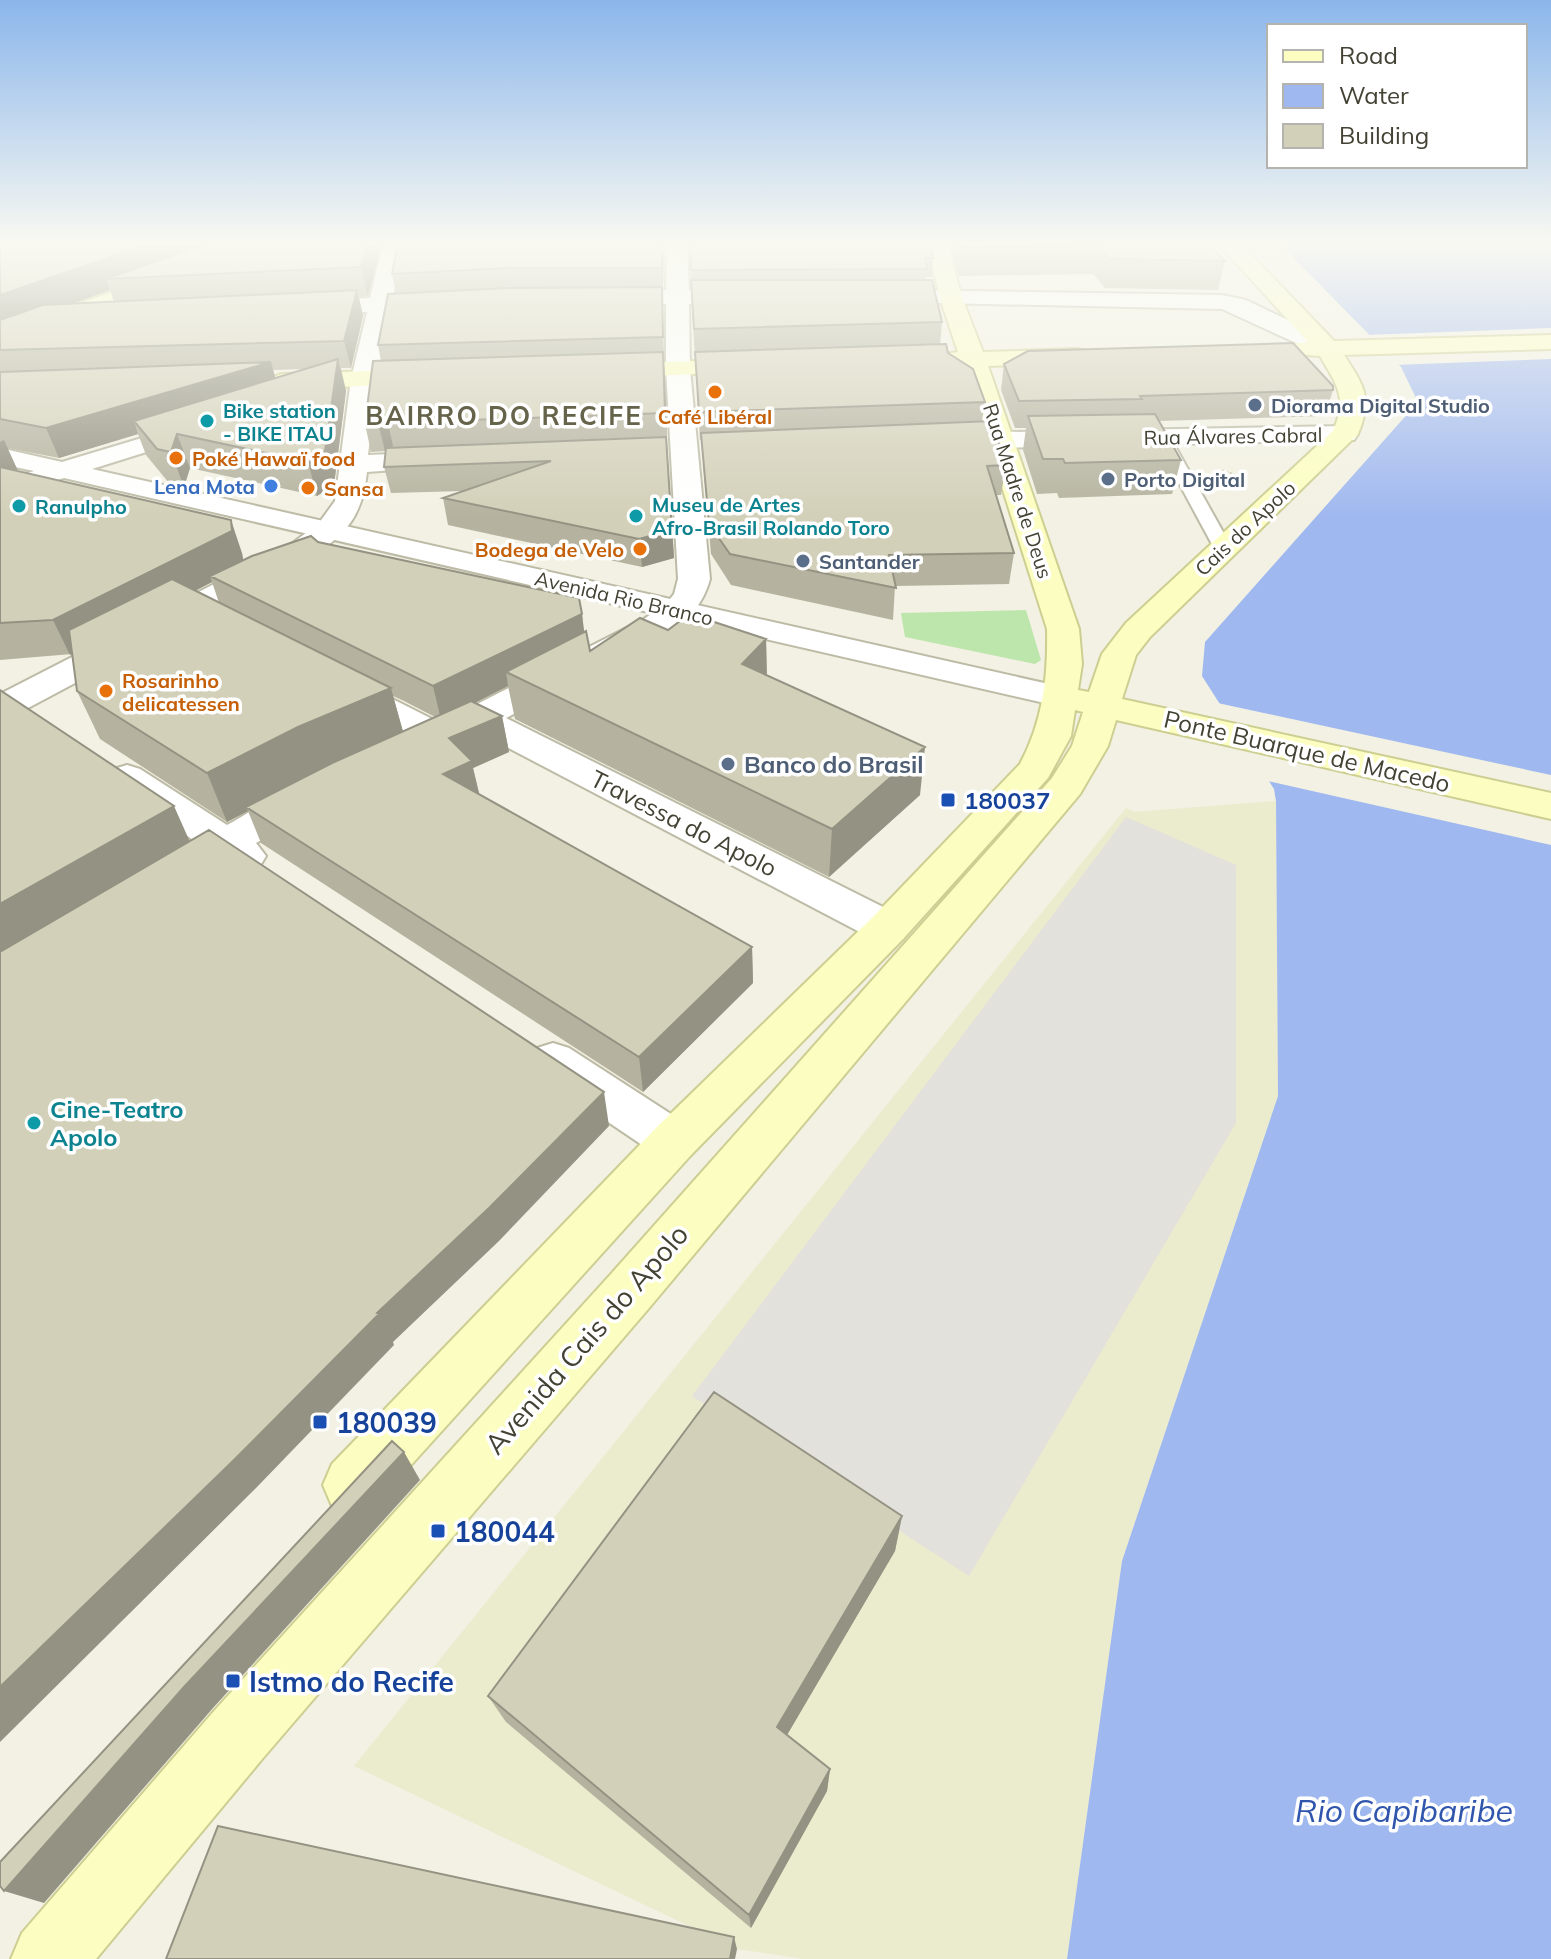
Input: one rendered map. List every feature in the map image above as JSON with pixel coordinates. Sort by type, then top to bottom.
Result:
[{"type":"main road","name":"Rua Madre de Deus","points":[[964,334],[1002,439],[1063,629],[1081,701]]},
{"type":"main road","points":[[1314,334],[1327,348],[1355,400],[1354,413],[1345,434]]},
{"type":"main road","points":[[1281,350],[1551,342]]},
{"type":"main road","points":[[926,361],[1096,356]]},
{"type":"main road","points":[[583,372],[786,365]]},
{"type":"main road","points":[[255,382],[458,376]]},
{"type":"main road","name":"Cais do Apolo","points":[[1081,701],[1138,630],[1345,434]]},
{"type":"main road","points":[[325,1515],[674,1141],[888,928],[1035,770],[1053,736],[1081,701]]},
{"type":"main road","name":"Ponte Buarque de Macedo","points":[[1081,701],[1551,806]]},
{"type":"main road","name":"Avenida Cais do Apolo","points":[[48,1959],[239,1734],[630,1291],[1067,785],[1090,746],[1081,701]]},
{"type":"street","points":[[4,701],[301,551],[331,531],[343,516],[349,501],[354,464],[356,380],[372,334]]},
{"type":"street","points":[[399,756],[480,719],[622,646],[678,610],[689,596],[694,579],[677,334]]},
{"type":"street","points":[[1299,334],[1327,348]]},
{"type":"street","points":[[270,404],[356,380]]},
{"type":"street","points":[[0,490],[212,423]]},
{"type":"street","name":"Rua Álvares Cabral","points":[[923,442],[1345,434]]},
{"type":"street","points":[[654,453],[717,450]]},
{"type":"street","name":"Avenida Rio Branco","points":[[0,456],[1081,701]]},
{"type":"street","points":[[354,464],[464,460]]},
{"type":"street","points":[[189,608],[231,630]]},
{"type":"street","points":[[315,673],[440,737]]},
{"type":"street","points":[[4,701],[52,728]]},
{"type":"street","name":"Travessa do Apolo","points":[[480,719],[888,928]]},
{"type":"street","points":[[92,754],[278,877]]},
{"type":"street","points":[[143,890],[225,841],[343,780]]},
{"type":"street","points":[[516,1035],[674,1141]]},
{"type":"lane","points":[[1162,437],[1223,548]]},
{"type":"shaded area","points":[[1276,801],[1278,1096],[1122,1561],[1067,1959],[804,1959],[737,1949],[354,1766],[1126,808],[1134,812]]},
{"type":"shaded area","points":[[1126,817],[1236,865],[1236,1123],[969,1576],[692,1396]]},
{"type":"green space","points":[[1026,610],[1041,660],[1035,664],[905,637],[901,613]]},
{"type":"water","name":"Rio Capibaribe","points":[[1369,334],[1551,334],[1551,1959],[1067,1959],[1122,1561],[1278,1096],[1276,801],[1274,789],[1202,676],[1205,642],[1418,402],[1401,367]]},
{"type":"pier","points":[[1551,334],[1551,359],[1394,365],[1365,335]]},
{"type":"pier","points":[[1213,702],[1551,775],[1551,845],[1263,780]]},
{"type":"building","points":[[0,334],[346,334],[344,341],[0,350]]},
{"type":"building","points":[[380,334],[663,334],[663,337],[378,345]]},
{"type":"building","points":[[1293,343],[1333,386],[1333,390],[1019,401],[1004,364],[1028,351]]},
{"type":"building","points":[[946,344],[948,353],[973,369],[985,402],[699,412],[695,352]]},
{"type":"building","points":[[663,352],[665,413],[388,423],[388,417],[378,423],[365,424],[373,361]]},
{"type":"building","points":[[338,359],[325,451],[308,462],[177,434],[171,452],[157,449],[134,421]]},
{"type":"building","points":[[271,362],[46,428],[0,419],[0,372]]},
{"type":"building","points":[[1155,414],[1181,460],[1065,463],[1063,459],[1043,459],[1028,416]]},
{"type":"building","points":[[992,421],[1006,465],[987,466],[1014,553],[889,555],[896,588],[730,554],[709,524],[701,433]]},
{"type":"building","points":[[666,437],[672,530],[639,539],[443,498],[551,461],[384,467],[386,448]]},
{"type":"building","points":[[0,467],[231,520],[232,531],[53,620],[0,623]]},
{"type":"building","points":[[311,536],[318,542],[579,598],[582,614],[433,686],[210,576],[252,556]]},
{"type":"building","points":[[172,579],[391,688],[298,727],[207,773],[77,691],[69,630]]},
{"type":"building","points":[[696,616],[766,639],[742,664],[925,747],[832,829],[506,672],[586,631],[590,651],[640,618],[668,630],[684,618]]},
{"type":"building","points":[[0,690],[174,806],[0,904]]},
{"type":"building","points":[[471,701],[502,716],[449,738],[472,761],[443,774],[752,947],[639,1057],[246,807],[332,763]]},
{"type":"building","points":[[209,830],[604,1092],[489,1208],[377,1313],[234,1460],[0,1687],[0,952]]},
{"type":"building","points":[[714,1392],[902,1516],[777,1727],[830,1769],[749,1915],[488,1696]]},
{"type":"building","points":[[392,1441],[404,1452],[184,1687],[4,1891],[0,1886],[0,1862]]},
{"type":"building","points":[[218,1826],[734,1937],[730,1959],[166,1959]]},
{"type":"place","name":"Café Libéral","points":[[715,392]]},
{"type":"place","name":"Diorama Digital Studio","points":[[1255,405]]},
{"type":"place","name":"Bike station - BIKE ITAU","points":[[207,421]]},
{"type":"place","name":"Poké Hawaï food","points":[[176,458]]},
{"type":"place","name":"Porto Digital","points":[[1108,479]]},
{"type":"place","name":"Lena Mota","points":[[271,486]]},
{"type":"place","name":"Sansa","points":[[308,488]]},
{"type":"place","name":"Ranulpho","points":[[19,506]]},
{"type":"place","name":"Museu de Artes Afro-Brasil Rolando Toro","points":[[636,516]]},
{"type":"place","name":"Bodega de Velo","points":[[640,549]]},
{"type":"place","name":"Santander","points":[[803,561]]},
{"type":"place","name":"Rosarinho delicatessen","points":[[106,691]]},
{"type":"place","name":"Banco do Brasil","points":[[728,764]]},
{"type":"place","name":"180037","points":[[948,800]]},
{"type":"place","name":"Cine-Teatro Apolo","points":[[34,1123]]},
{"type":"place","name":"180039","points":[[320,1422]]},
{"type":"place","name":"180044","points":[[438,1531]]},
{"type":"place","name":"Istmo do Recife","points":[[233,1681]]},
{"type":"district","name":"BAIRRO DO RECIFE","points":[[504,415]]}]
